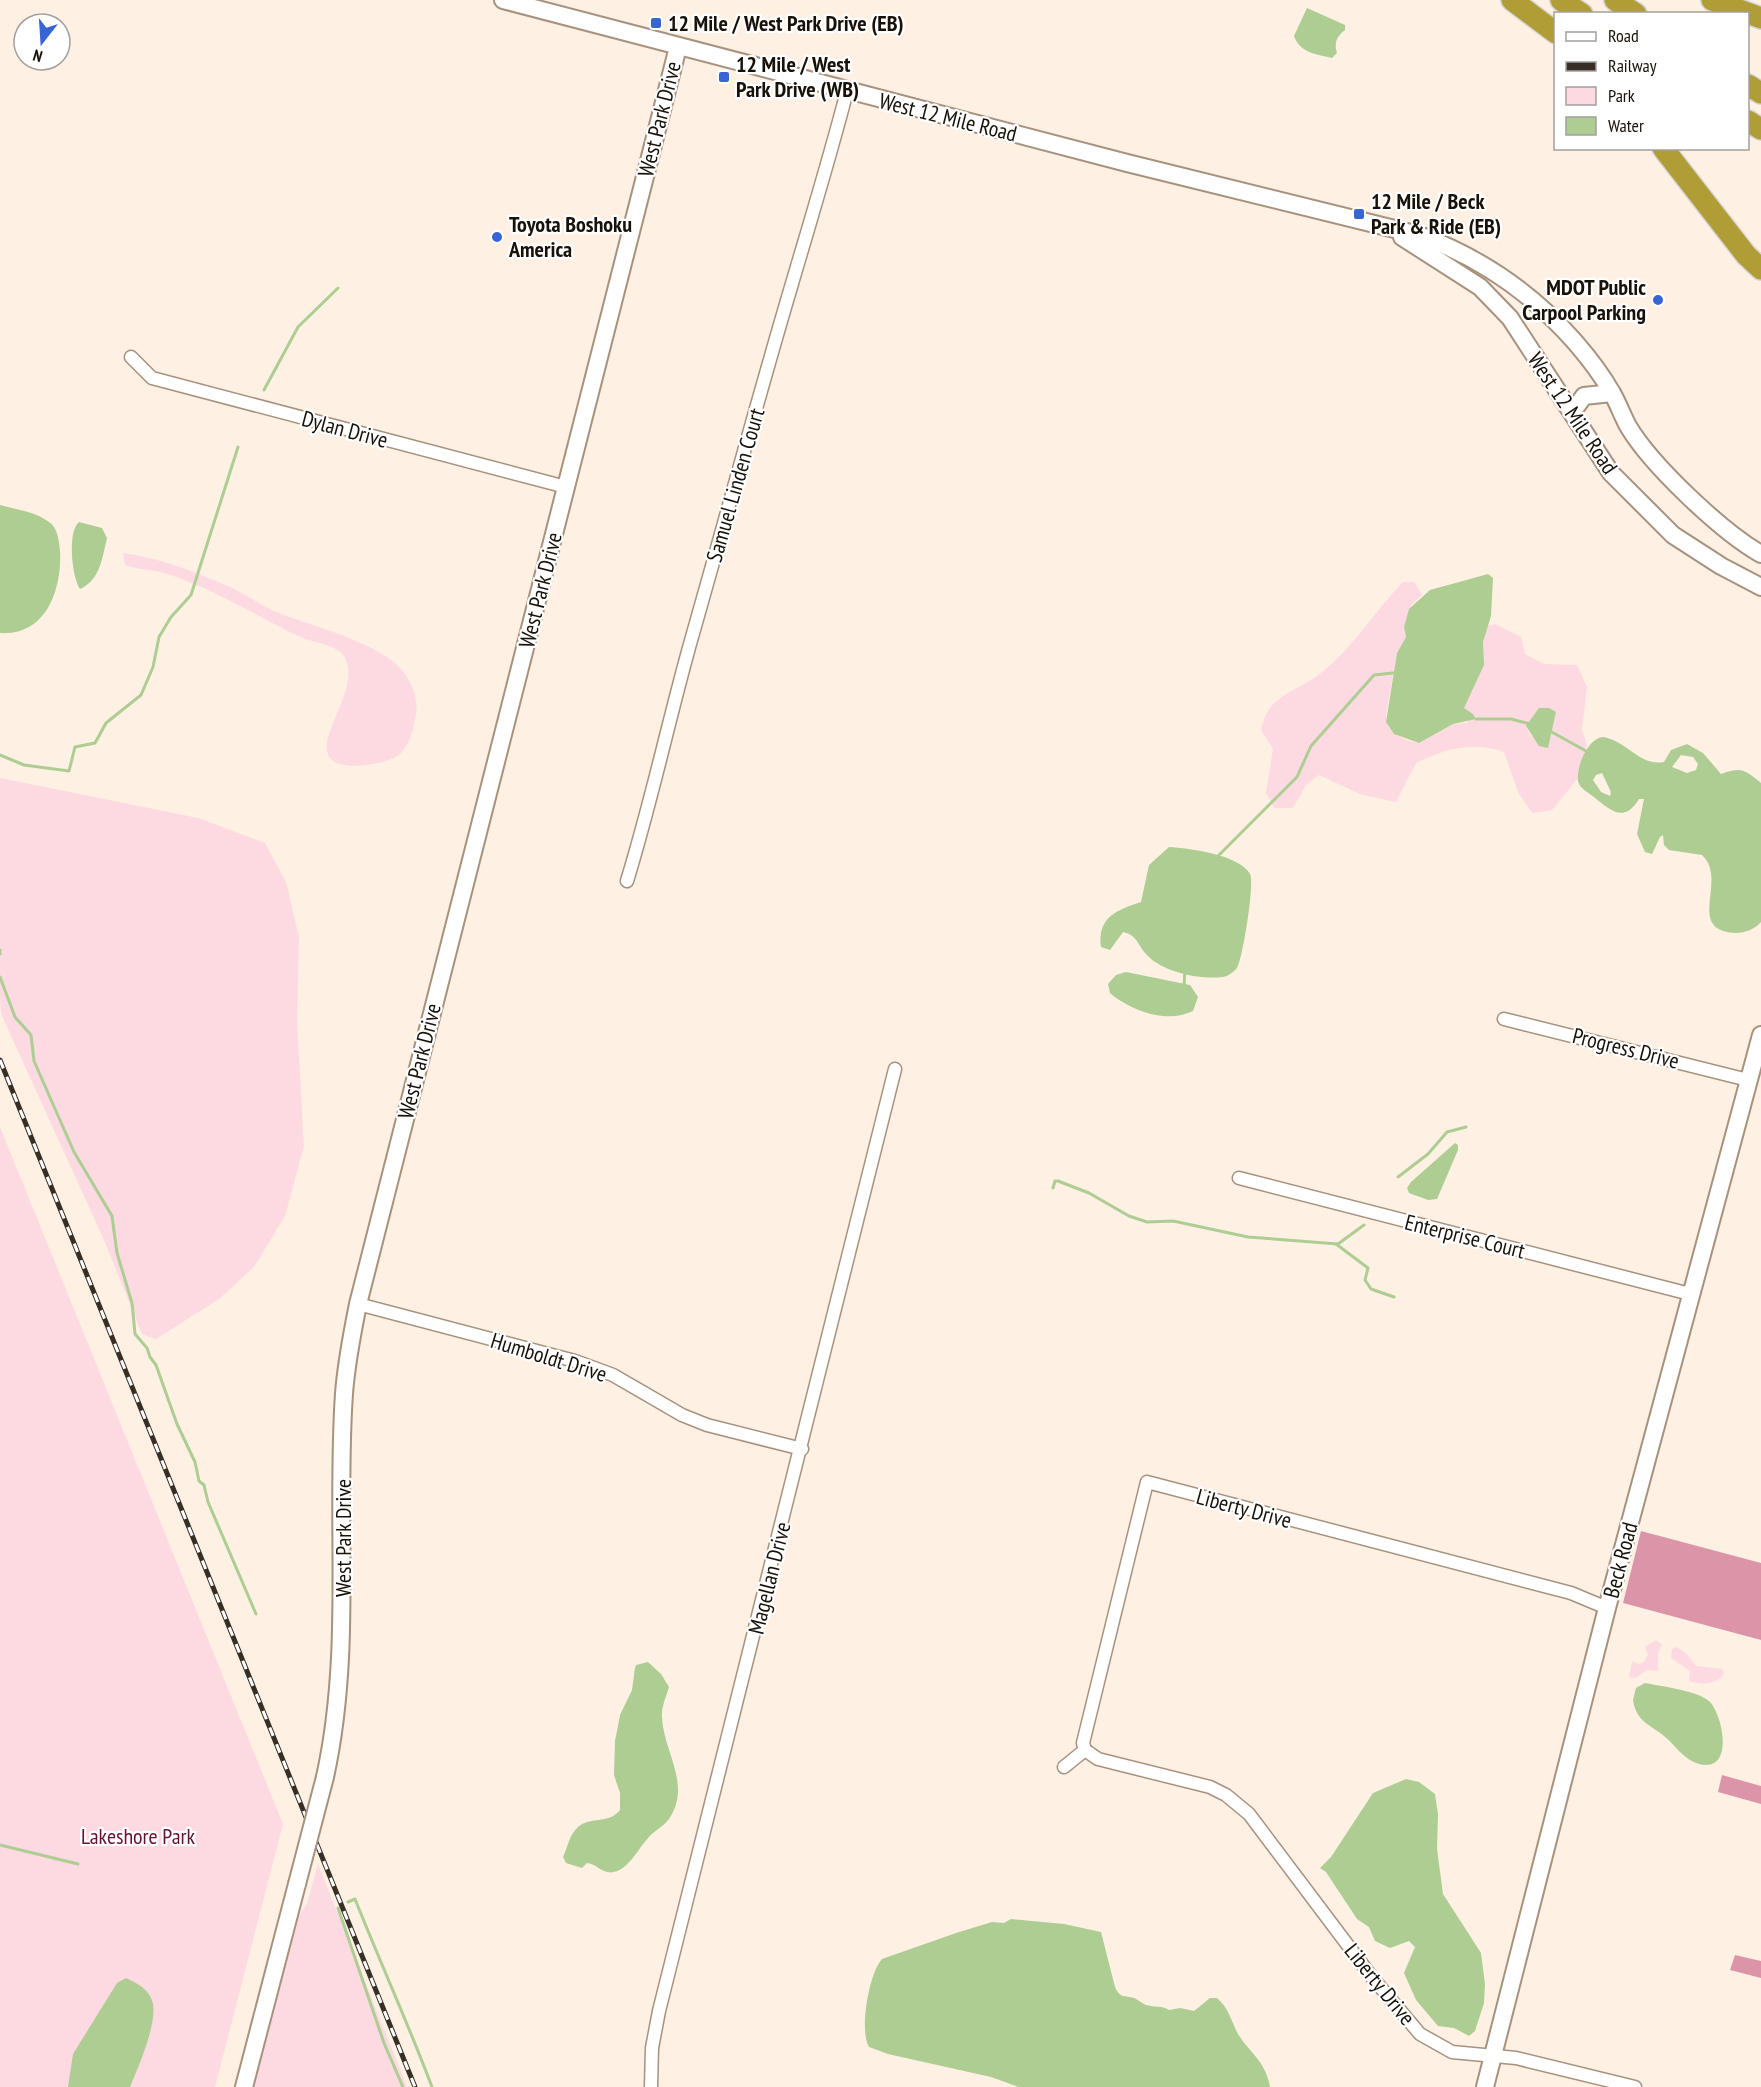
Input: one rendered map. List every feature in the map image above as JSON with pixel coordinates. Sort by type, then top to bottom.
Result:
[{"type":"highway","points":[[1512,0],[1554,32]]},
{"type":"highway","points":[[1561,0],[1579,12]]},
{"type":"highway","points":[[1615,0],[1633,12]]},
{"type":"highway","points":[[1712,0],[1745,12]]},
{"type":"highway","points":[[1665,150],[1746,255],[1761,269]]},
{"type":"street","name":"West 12 Mile Road","points":[[503,0],[847,91],[1394,231],[1419,235],[1443,244],[1490,269],[1534,300],[1575,342],[1612,393],[1628,427],[1649,453],[1698,505],[1746,546],[1761,554]]},
{"type":"street","name":"West Park Drive","points":[[244,2087],[333,1739],[340,1676],[344,1393],[358,1304],[678,47]]},
{"type":"street","name":"Samuel Linden Court","points":[[627,881],[646,820],[689,647],[847,91]]},
{"type":"street","name":"West 12 Mile Road","points":[[1394,231],[1480,287],[1510,318],[1573,411],[1611,473],[1673,535],[1721,566],[1761,587]]},
{"type":"street","points":[[1510,318],[1521,317],[1528,312],[1534,300]]},
{"type":"street","name":"Dylan Drive","points":[[131,357],[152,378],[566,487]]},
{"type":"street","points":[[1573,411],[1584,396],[1612,393]]},
{"type":"street","name":"Progress Drive","points":[[1504,1019],[1748,1080]]},
{"type":"street","name":"Beck Road","points":[[1485,2087],[1607,1608],[1761,1035]]},
{"type":"street","name":"Magellan Drive","points":[[651,2087],[652,2048],[659,2011],[802,1449],[895,1069]]},
{"type":"street","name":"Enterprise Court","points":[[1239,1178],[1690,1294]]},
{"type":"street","name":"Humboldt Drive","points":[[358,1304],[575,1361],[613,1376],[682,1415],[707,1425],[802,1449]]},
{"type":"street","name":"Liberty Drive","points":[[1607,1608],[1571,1593],[1147,1482],[1083,1736],[1085,1750],[1098,1759],[1196,1783],[1226,1795],[1249,1814],[1371,1976],[1420,2034],[1452,2052],[1515,2058],[1635,2087]]},
{"type":"street","points":[[1064,1767],[1085,1750]]},
{"type":"green space","points":[[123,553],[164,562],[204,576],[274,611],[350,638],[391,660],[407,677],[416,699],[416,715],[405,748],[389,760],[369,765],[348,766],[333,761],[327,752],[327,741],[347,684],[348,669],[341,652],[303,638],[182,579],[125,565]]},
{"type":"green space","points":[[1403,582],[1414,582],[1422,595],[1412,604],[1404,627],[1406,637],[1397,653],[1386,715],[1392,731],[1407,740],[1419,743],[1453,724],[1467,723],[1473,714],[1464,708],[1464,703],[1482,669],[1483,642],[1487,626],[1495,624],[1521,637],[1525,654],[1544,664],[1577,665],[1587,687],[1582,729],[1587,745],[1578,778],[1552,810],[1532,813],[1519,794],[1504,752],[1481,747],[1448,750],[1416,763],[1396,802],[1360,794],[1319,775],[1306,785],[1293,808],[1274,808],[1266,793],[1273,749],[1261,730],[1268,711],[1279,699],[1311,680],[1337,659]],"holes":[[[1540,708],[1556,712],[1548,747],[1530,735],[1526,727]]]},
{"type":"green space","points":[[0,778],[198,818],[265,843],[286,882],[299,937],[297,1022],[304,1146],[285,1216],[254,1267],[219,1299],[156,1339],[142,1334],[104,1240],[2,1016],[0,1002]]},
{"type":"green space","name":"Lakeshore Park","points":[[0,1127],[283,1824],[215,2087],[0,2087]]},
{"type":"green space","points":[[1656,1640],[1662,1645],[1658,1654],[1658,1671],[1647,1670],[1636,1678],[1629,1677],[1632,1661],[1639,1664],[1644,1662],[1648,1655],[1645,1647]]},
{"type":"green space","points":[[1677,1647],[1686,1653],[1696,1666],[1722,1669],[1724,1674],[1708,1683],[1689,1681],[1690,1671],[1671,1658],[1672,1649]]},
{"type":"green space","points":[[318,1864],[407,2087],[251,2087],[297,1918],[307,1904]]},
{"type":"shaded area","points":[[1641,1531],[1761,1563],[1761,1640],[1623,1603]]},
{"type":"shaded area","points":[[1722,1775],[1761,1786],[1761,1804],[1718,1792]]},
{"type":"shaded area","points":[[1735,1955],[1761,1961],[1761,1978],[1730,1970]]},
{"type":"water","points":[[1307,8],[1345,25],[1345,30],[1336,40],[1337,53],[1332,58],[1309,52],[1300,46],[1294,36]]},
{"type":"water","points":[[0,505],[32,513],[49,522],[56,531],[60,551],[58,581],[48,608],[40,619],[16,632],[0,633]]},
{"type":"water","points":[[79,522],[102,528],[107,538],[102,561],[96,574],[87,585],[80,589],[72,555],[73,535]]},
{"type":"water","points":[[1488,574],[1493,578],[1491,616],[1483,642],[1484,665],[1464,708],[1476,719],[1453,724],[1419,743],[1394,734],[1386,722],[1397,653],[1406,637],[1404,627],[1409,609],[1430,590]]},
{"type":"water","points":[[1539,708],[1549,708],[1556,712],[1548,748],[1539,746],[1526,726]]},
{"type":"water","points":[[1603,737],[1611,739],[1640,757],[1655,762],[1664,762],[1671,750],[1687,744],[1703,753],[1721,774],[1738,770],[1761,783],[1761,922],[1759,924],[1750,930],[1736,933],[1721,930],[1713,923],[1710,914],[1711,877],[1709,865],[1702,855],[1669,850],[1664,845],[1663,835],[1652,854],[1645,852],[1637,834],[1644,799],[1639,799],[1628,811],[1617,812],[1611,810],[1580,786],[1578,775],[1581,761],[1592,742]],"holes":[[[1681,755],[1693,757],[1698,764],[1696,770],[1687,773],[1672,767]],[[1602,773],[1611,792],[1610,796],[1601,792],[1593,780],[1596,775]]]},
{"type":"water","points":[[1169,847],[1225,857],[1244,867],[1250,874],[1250,904],[1242,951],[1237,968],[1228,975],[1213,978],[1183,974],[1172,970],[1155,962],[1132,936],[1123,932],[1110,950],[1101,947],[1102,928],[1110,916],[1141,902],[1149,865]]},
{"type":"water","points":[[1126,972],[1190,985],[1198,997],[1193,1011],[1183,1015],[1161,1016],[1128,1005],[1110,993],[1108,984],[1116,975]]},
{"type":"water","points":[[1455,1143],[1458,1145],[1458,1150],[1437,1199],[1428,1200],[1409,1193],[1407,1188],[1411,1182]]},
{"type":"water","points":[[648,1662],[661,1674],[669,1687],[662,1718],[677,1781],[678,1794],[675,1806],[667,1822],[648,1838],[629,1862],[618,1871],[604,1871],[587,1863],[582,1868],[566,1863],[563,1857],[578,1827],[615,1815],[620,1810],[620,1793],[614,1775],[615,1741],[620,1715],[632,1690],[636,1665]]},
{"type":"water","points":[[1645,1683],[1689,1692],[1710,1702],[1715,1709],[1722,1730],[1722,1752],[1718,1760],[1710,1764],[1694,1762],[1640,1717],[1633,1700],[1636,1688]]},
{"type":"water","points":[[1406,1779],[1419,1782],[1435,1794],[1438,1814],[1437,1849],[1443,1894],[1481,1953],[1485,1984],[1484,2003],[1475,2031],[1469,2036],[1454,2028],[1438,2026],[1416,2000],[1404,1973],[1415,1947],[1409,1941],[1390,1948],[1375,1941],[1369,1927],[1357,1919],[1326,1872],[1320,1868],[1331,1857],[1373,1793]]},
{"type":"water","points":[[1011,1919],[1064,1924],[1101,1932],[1117,1991],[1121,1995],[1134,1998],[1146,2005],[1169,2010],[1180,2008],[1194,2011],[1210,1998],[1217,1998],[1227,2010],[1242,2040],[1261,2063],[1270,2087],[1019,2087],[991,2077],[888,2054],[869,2047],[865,2028],[867,2002],[873,1976],[882,1959],[956,1933],[992,1922],[1004,1923]]},
{"type":"water","points":[[126,1978],[146,1991],[153,2006],[151,2029],[130,2087],[68,2087],[73,2054],[117,1983]]},
{"type":"waterway","points":[[264,390],[298,327],[338,288]]},
{"type":"waterway","points":[[0,755],[24,765],[69,771],[75,747],[95,743],[106,723],[141,695],[153,667],[159,637],[171,617],[191,595],[238,447]]},
{"type":"waterway","points":[[1216,858],[1297,777],[1311,746],[1374,675],[1393,673]]},
{"type":"waterway","points":[[1476,719],[1511,719],[1530,724]]},
{"type":"waterway","points":[[1550,731],[1586,751]]},
{"type":"waterway","points":[[1184,987],[1185,968]]},
{"type":"waterway","points":[[0,977],[15,1017],[31,1035],[34,1061],[74,1152],[112,1216],[117,1253],[132,1303],[135,1334],[147,1348],[156,1365],[177,1424],[195,1462],[199,1481],[204,1485],[208,1502],[256,1614]]},
{"type":"waterway","points":[[1398,1177],[1428,1154],[1447,1132],[1466,1127]]},
{"type":"waterway","points":[[1053,1188],[1055,1181],[1058,1181],[1089,1193],[1129,1216],[1147,1222],[1173,1221],[1248,1237],[1338,1244],[1364,1225]]},
{"type":"waterway","points":[[1336,1244],[1368,1268],[1365,1280],[1371,1289],[1394,1297]]},
{"type":"waterway","points":[[0,1845],[78,1864]]},
{"type":"waterway","points":[[348,1902],[355,1899],[432,2087]]},
{"type":"waterway","points":[[338,1908],[384,2043],[403,2087]]},
{"type":"railway","points":[[0,1060],[415,2087]]},
{"type":"place","name":"12 Mile / West Park Drive (EB)","points":[[656,23]]},
{"type":"place","name":"12 Mile / West Park Drive (WB)","points":[[724,77]]},
{"type":"place","name":"12 Mile / Beck Park & Ride (EB)","points":[[1359,214]]},
{"type":"place","name":"Toyota Boshoku America","points":[[497,237]]},
{"type":"place","name":"MDOT Public Carpool Parking","points":[[1658,300]]}]
